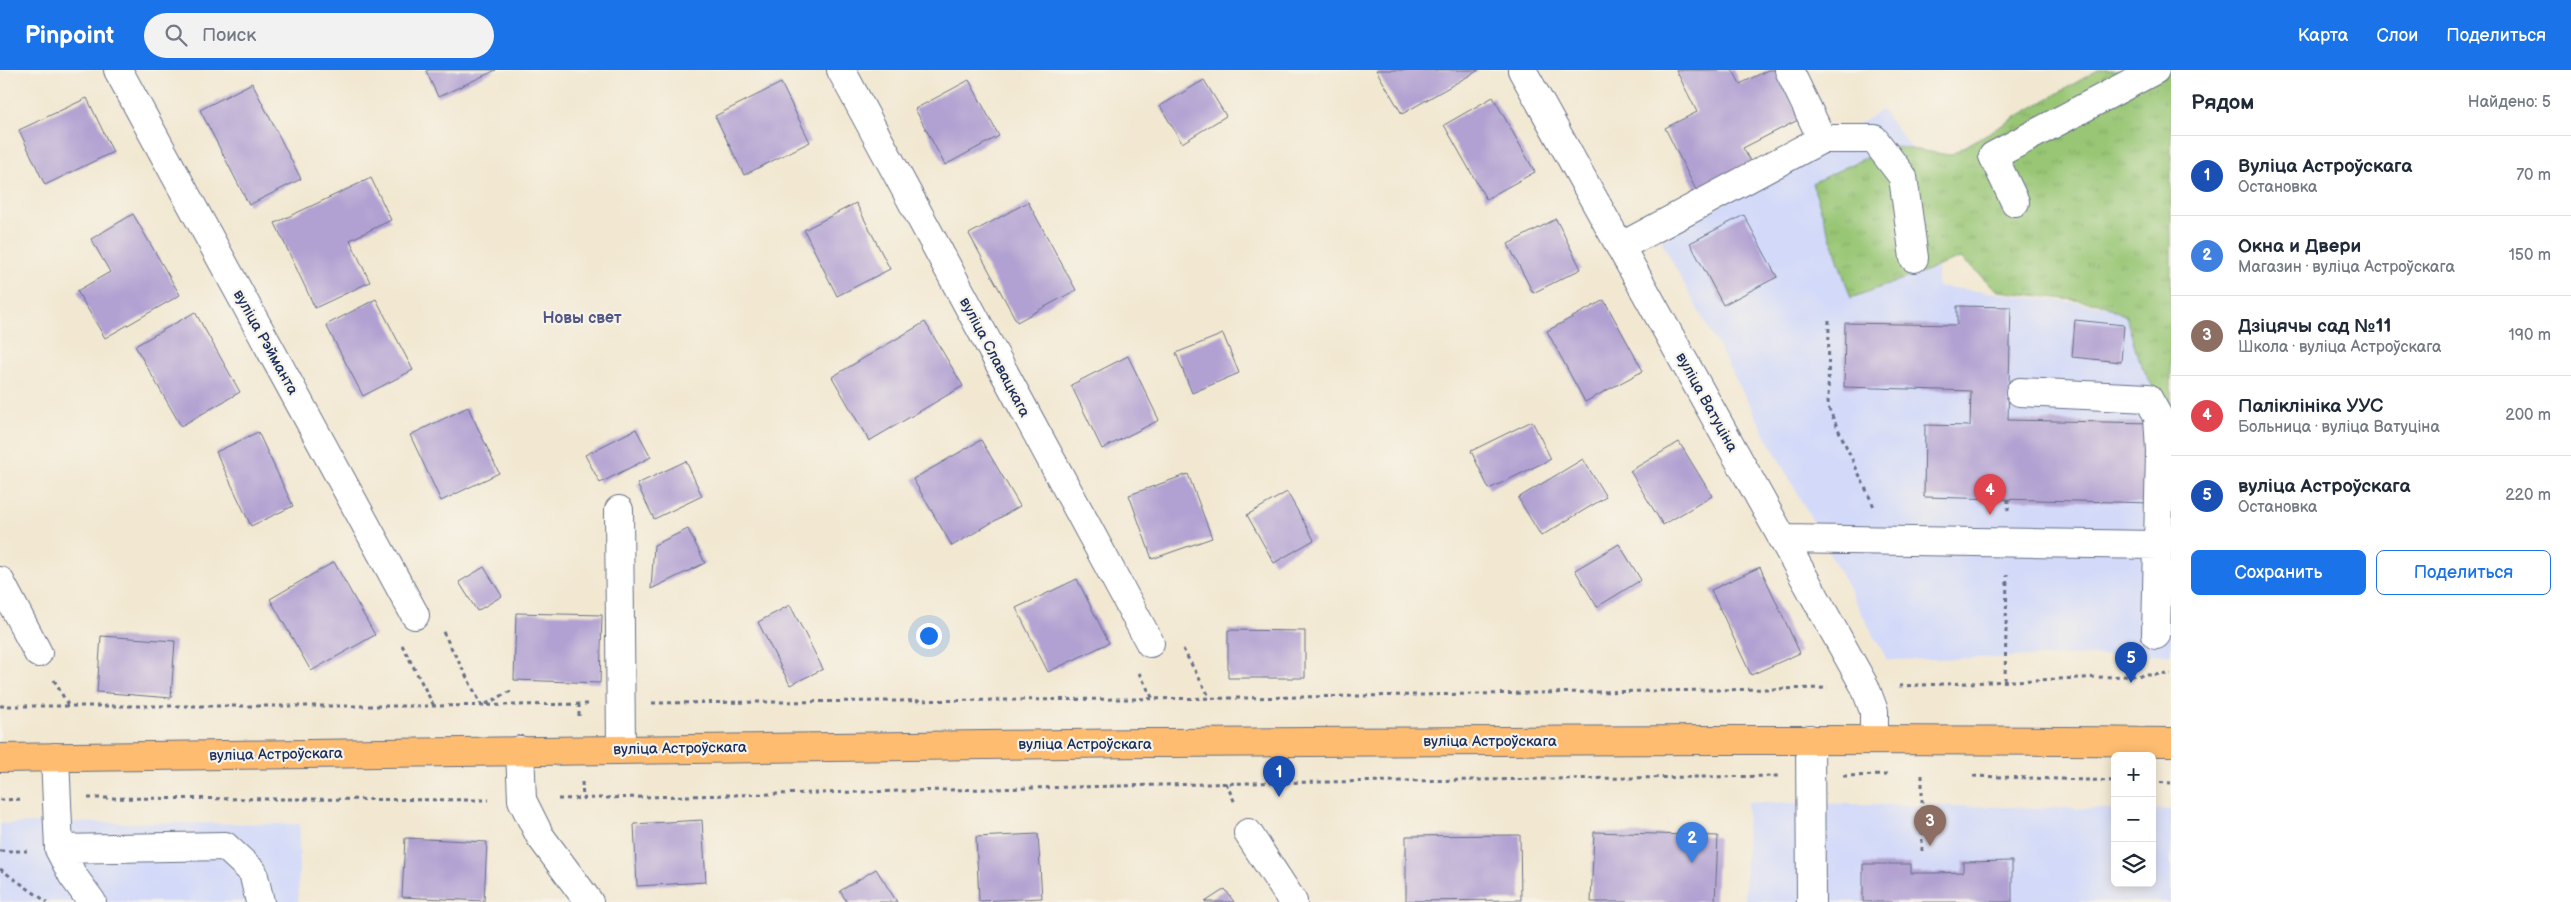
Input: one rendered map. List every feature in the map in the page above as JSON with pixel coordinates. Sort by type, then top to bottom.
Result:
[{"type":"main road","name":"вуліца Астроўскага","points":[[0,758],[621,748],[1810,739],[2171,742]]},
{"type":"street","name":"вуліца Рэйманта","points":[[118,70],[415,615]]},
{"type":"street","name":"вуліца Славацкага","points":[[841,70],[1150,643]]},
{"type":"street","name":"вуліца Ватуціна","points":[[1522,70],[1865,687],[1874,711],[1874,739]]},
{"type":"street","points":[[1789,70],[1822,139]]},
{"type":"street","points":[[2015,202],[1993,156],[2154,70]]},
{"type":"street","points":[[1620,247],[1822,139],[1874,139],[1903,177],[1914,258]]},
{"type":"street","points":[[2020,392],[2148,398],[2158,416],[2160,451],[2156,635]]},
{"type":"street","points":[[619,510],[621,748]]},
{"type":"street","points":[[1782,539],[2158,544]]},
{"type":"street","points":[[0,581],[38,653]]},
{"type":"street","points":[[1810,739],[1811,902]]},
{"type":"street","points":[[520,750],[522,800],[540,836],[588,902]]},
{"type":"street","points":[[55,757],[59,849],[73,876],[92,902]]},
{"type":"street","points":[[1248,833],[1293,902]]},
{"type":"street","points":[[59,849],[225,846],[253,872],[260,902]]},
{"type":"path","points":[[1829,320],[1828,407],[1877,512]]},
{"type":"path","points":[[2005,681],[2008,499]]},
{"type":"path","points":[[0,706],[482,706],[621,703],[1233,698],[1865,687],[2171,674]]},
{"type":"path","points":[[482,706],[513,690]]},
{"type":"path","points":[[0,800],[57,798],[522,800],[1248,783],[1894,775]]},
{"type":"path","points":[[1913,775],[1931,775]]},
{"type":"path","points":[[1922,775],[1922,852]]},
{"type":"path","points":[[1966,775],[2111,781]]},
{"type":"path","points":[[2156,782],[2171,783]]},
{"type":"path","points":[[0,870],[47,902]]},
{"type":"shaded area","points":[[1882,110],[1938,181],[1937,286],[2136,310],[2171,375],[2171,654],[1887,660],[1661,241]]},
{"type":"shaded area","points":[[1747,802],[2111,809],[2111,887],[2156,887],[2156,809],[2171,810],[2171,902],[1745,902]]},
{"type":"shaded area","points":[[59,822],[300,824],[298,902],[0,902],[0,824]]},
{"type":"green space","points":[[2098,70],[2171,70],[2171,526],[2168,417],[2138,358],[2126,316],[2099,303],[1998,291],[1961,258],[1851,298],[1812,183],[1891,146],[1950,155]]},
{"type":"building","points":[[496,70],[438,97],[426,71]]},
{"type":"building","points":[[1376,70],[1479,70],[1402,114]]},
{"type":"building","points":[[1676,70],[1733,70],[1740,84],[1768,70],[1775,70],[1800,119],[1743,148],[1754,168],[1699,196],[1665,128],[1697,112]]},
{"type":"building","points":[[969,80],[999,136],[945,165],[915,109]]},
{"type":"building","points":[[1204,80],[1226,116],[1182,143],[1160,106]]},
{"type":"building","points":[[252,83],[301,179],[249,205],[200,110]]},
{"type":"building","points":[[781,83],[810,142],[744,175],[715,116]]},
{"type":"building","points":[[1493,97],[1535,172],[1486,199],[1444,125]]},
{"type":"building","points":[[87,98],[113,152],[45,185],[19,130]]},
{"type":"building","points":[[371,178],[391,220],[350,240],[370,282],[315,308],[275,223]]},
{"type":"building","points":[[1028,202],[1076,290],[1017,322],[969,234]]},
{"type":"building","points":[[856,203],[890,269],[837,296],[804,230]]},
{"type":"building","points":[[133,214],[180,295],[105,338],[77,291],[110,272],[91,239]]},
{"type":"building","points":[[1744,215],[1777,277],[1723,305],[1690,243]]},
{"type":"building","points":[[1556,219],[1581,269],[1533,293],[1508,244]]},
{"type":"building","points":[[376,299],[413,370],[363,396],[326,325]]},
{"type":"building","points":[[1604,300],[1643,371],[1585,402],[1547,331]]},
{"type":"building","points":[[1957,306],[2011,307],[2008,420],[2153,423],[2152,503],[1924,497],[1925,425],[1970,426],[1971,391],[1844,387],[1845,323],[1957,325]]},
{"type":"building","points":[[195,312],[240,392],[181,426],[135,346]]},
{"type":"building","points":[[2075,320],[2124,325],[2121,362],[2072,357]]},
{"type":"building","points":[[925,322],[963,386],[869,441],[832,377]]},
{"type":"building","points":[[1223,334],[1239,373],[1192,393],[1176,353]]},
{"type":"building","points":[[1128,356],[1159,420],[1102,449],[1071,385]]},
{"type":"building","points":[[468,407],[499,473],[441,501],[410,435]]},
{"type":"building","points":[[1532,421],[1551,459],[1489,489],[1471,451]]},
{"type":"building","points":[[636,429],[651,457],[600,483],[585,455]]},
{"type":"building","points":[[258,432],[293,506],[251,526],[216,452]]},
{"type":"building","points":[[981,440],[1020,506],[952,546],[913,479]]},
{"type":"building","points":[[1679,442],[1712,496],[1663,525],[1630,471]]},
{"type":"building","points":[[1583,459],[1606,497],[1541,536],[1518,498]]},
{"type":"building","points":[[686,461],[702,496],[654,519],[637,484]]},
{"type":"building","points":[[1188,474],[1212,538],[1152,559],[1129,495]]},
{"type":"building","points":[[1287,492],[1314,540],[1274,563],[1247,515]]},
{"type":"building","points":[[688,529],[705,563],[651,589],[654,545]]},
{"type":"building","points":[[1619,544],[1641,580],[1597,607],[1575,570]]},
{"type":"building","points":[[334,562],[375,635],[311,671],[270,599]]},
{"type":"building","points":[[484,567],[502,596],[477,611],[459,582]]},
{"type":"building","points":[[1760,567],[1800,653],[1751,675],[1711,590]]},
{"type":"building","points":[[1077,579],[1109,643],[1048,672],[1016,608]]},
{"type":"building","points":[[790,605],[823,669],[790,685],[758,622]]},
{"type":"building","points":[[516,613],[602,615],[600,683],[514,680]]},
{"type":"building","points":[[1228,630],[1305,631],[1305,678],[1228,678]]},
{"type":"building","points":[[101,636],[175,641],[171,698],[97,692]]},
{"type":"building","points":[[702,820],[706,882],[637,886],[634,824]]},
{"type":"building","points":[[1594,832],[1718,836],[1715,902],[1591,902]]},
{"type":"building","points":[[1038,834],[1042,898],[979,901],[976,837]]},
{"type":"building","points":[[1520,835],[1521,900],[1406,901],[1406,836]]},
{"type":"building","points":[[405,838],[487,842],[484,901],[402,897]]},
{"type":"building","points":[[2012,861],[2012,902],[1863,902],[1863,864],[1911,864],[1911,873],[1937,873],[1963,872],[1963,862]]},
{"type":"building","points":[[876,869],[897,902],[847,902],[840,891]]},
{"type":"building","points":[[1225,889],[1234,902],[1205,902]]},
{"type":"place","name":"Паліклініка УУС","points":[[1990,515]]},
{"type":"place","name":"вуліца Астроўскага","points":[[2131,683]]},
{"type":"place","name":"Вуліца Астроўскага","points":[[1279,797]]},
{"type":"place","name":"Дзіцячы сад №11","points":[[1930,846]]},
{"type":"place","name":"Окна и Двери","points":[[1692,863]]},
{"type":"district","name":"Новы свет","points":[[582,317]]}]
